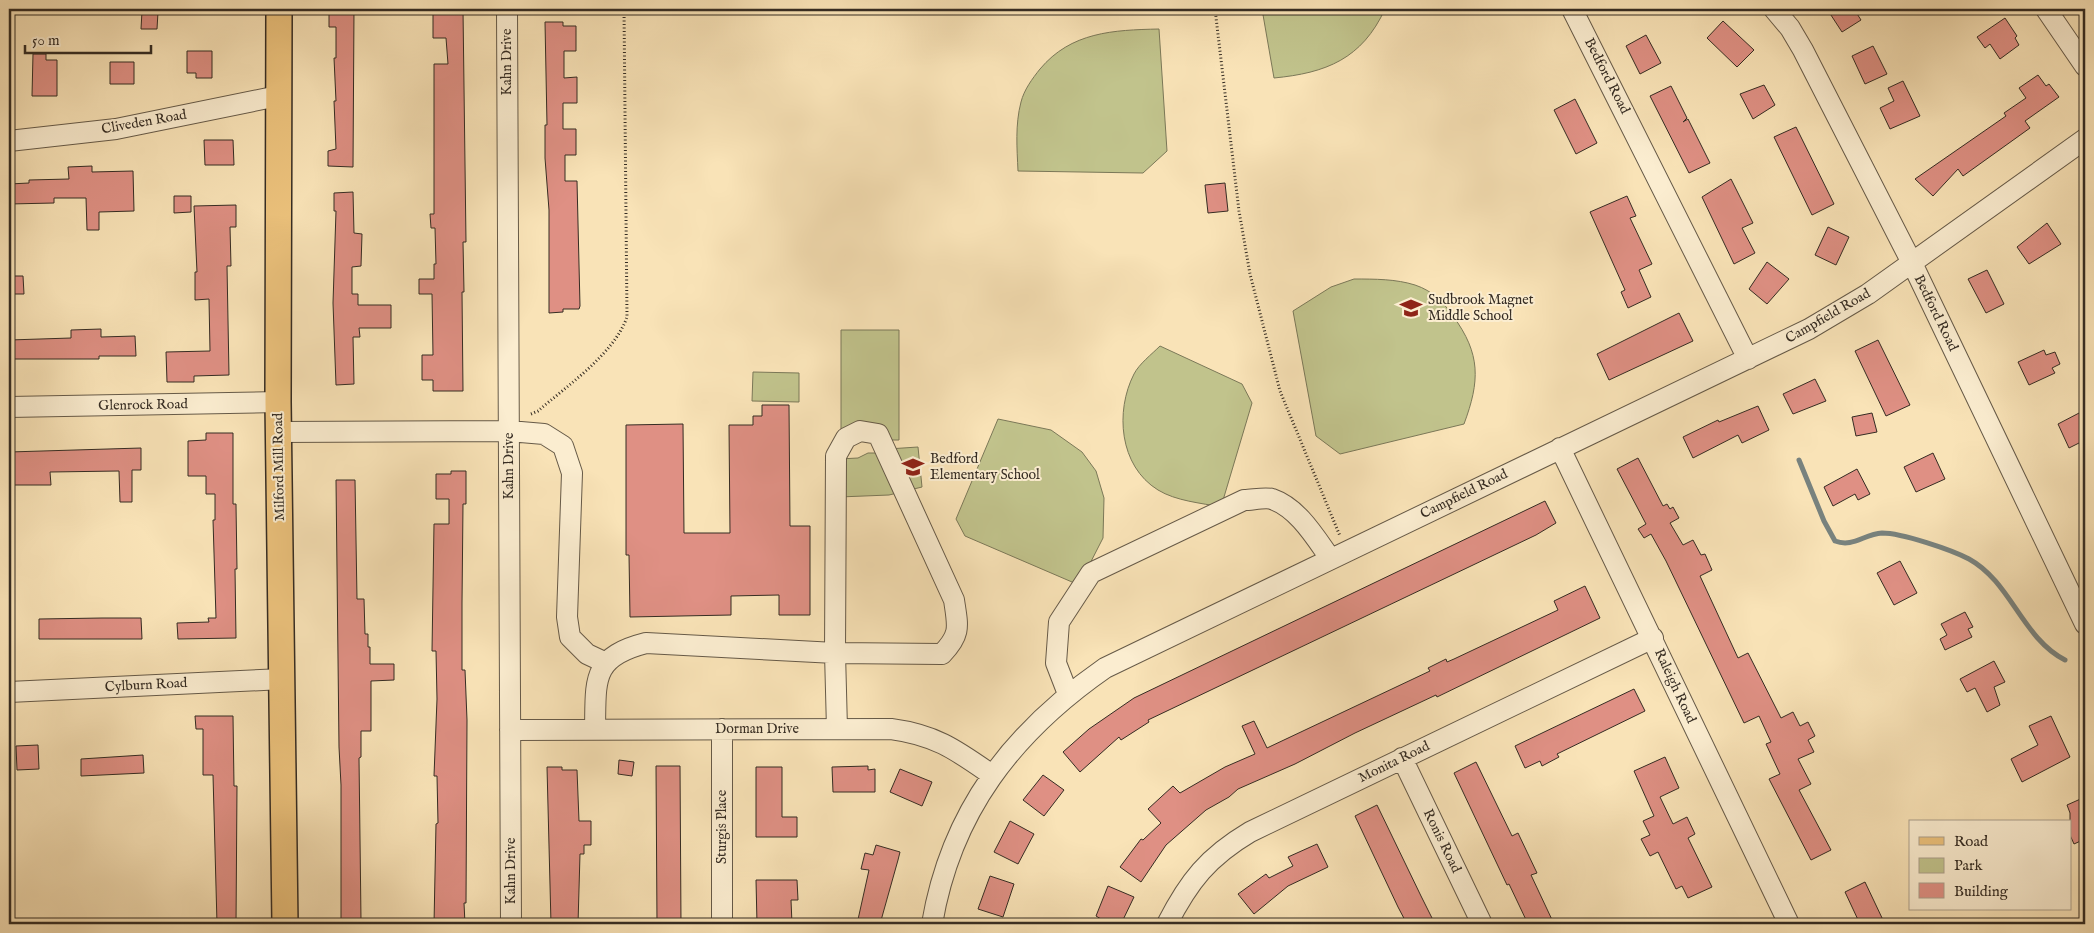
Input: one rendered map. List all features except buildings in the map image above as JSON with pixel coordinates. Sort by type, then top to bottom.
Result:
[{"type":"main road","name":"Milford Mill Road","points":[[278,9],[278,432],[285,924]]},
{"type":"street","name":"Kahn Drive","points":[[507,9],[511,924]]},
{"type":"street","name":"Bedford Road","points":[[1572,9],[1748,359]]},
{"type":"street","name":"Bedford Road","points":[[1774,9],[1790,28],[1804,50],[1912,263],[2085,624]]},
{"type":"street","points":[[2046,9],[2085,66]]},
{"type":"street","name":"Cliveden Road","points":[[9,142],[116,129],[278,96]]},
{"type":"street","name":"Campfield Road","points":[[932,924],[935,903],[949,859],[968,816],[992,775],[1029,730],[1068,694],[1105,668],[1338,554],[1748,359],[1841,311],[1912,263],[2085,139]]},
{"type":"street","name":"Glenrock Road","points":[[9,407],[278,402]]},
{"type":"street","points":[[278,432],[509,431],[544,434],[563,446],[572,473],[567,617],[570,637],[588,654],[604,662]]},
{"type":"street","points":[[595,729],[596,686],[604,662],[618,651],[646,642],[836,653],[942,654],[955,640],[957,622],[954,600],[878,434],[860,431],[846,438],[836,456],[836,653],[838,729]]},
{"type":"street","name":"Raleigh Road","points":[[1560,448],[1789,924]]},
{"type":"street","points":[[1068,694],[1056,663],[1059,622],[1091,573],[1244,500],[1271,499],[1290,510],[1338,554]]},
{"type":"street","name":"Monita Road","points":[[1167,924],[1206,863],[1225,847],[1250,832],[1653,638]]},
{"type":"street","name":"Cylburn Road","points":[[9,692],[283,679]]},
{"type":"street","name":"Sturgis Place","points":[[722,729],[722,924]]},
{"type":"street","name":"Dorman Drive","points":[[510,730],[892,729],[929,736],[947,744],[992,775]]},
{"type":"street","name":"Ronis Road","points":[[1402,758],[1482,924]]},
{"type":"path","points":[[530,414],[538,411],[613,344],[622,330],[627,316],[624,9]]},
{"type":"path","points":[[1215,9],[1239,211],[1250,274],[1280,391],[1338,554]]},
{"type":"green space","points":[[1262,9],[1385,9],[1376,26],[1365,40],[1340,60],[1310,72],[1274,78]]},
{"type":"green space","points":[[1159,29],[1167,151],[1143,173],[1018,171],[1017,128],[1019,111],[1024,93],[1040,69],[1065,47],[1079,40],[1109,32]]},
{"type":"green space","points":[[1354,279],[1393,280],[1421,287],[1432,294],[1449,311],[1469,343],[1475,368],[1473,394],[1464,424],[1340,454],[1316,436],[1293,311],[1331,287]]},
{"type":"green space","points":[[841,330],[899,330],[899,440],[841,440]]},
{"type":"green space","points":[[1160,346],[1242,384],[1252,403],[1221,507],[1181,499],[1158,490],[1145,480],[1135,467],[1128,453],[1123,421],[1124,404],[1128,389],[1136,370]]},
{"type":"green space","points":[[753,372],[799,373],[799,402],[752,401]]},
{"type":"green space","points":[[998,419],[1051,430],[1082,452],[1096,471],[1104,498],[1103,538],[1079,585],[965,536],[956,519]]},
{"type":"green space","points":[[918,447],[922,487],[889,495],[839,497],[839,459],[858,458],[868,453],[882,453],[888,449]]},
{"type":"waterway","points":[[1799,460],[1824,521],[1835,541],[1847,543],[1876,534],[1891,534],[1927,543],[1969,559],[1996,581],[2038,638],[2050,650],[2065,660]]},
{"type":"place","name":"Sudbrook Magnet Middle School","points":[[1411,308]]},
{"type":"place","name":"Bedford Elementary School","points":[[913,467]]}]
